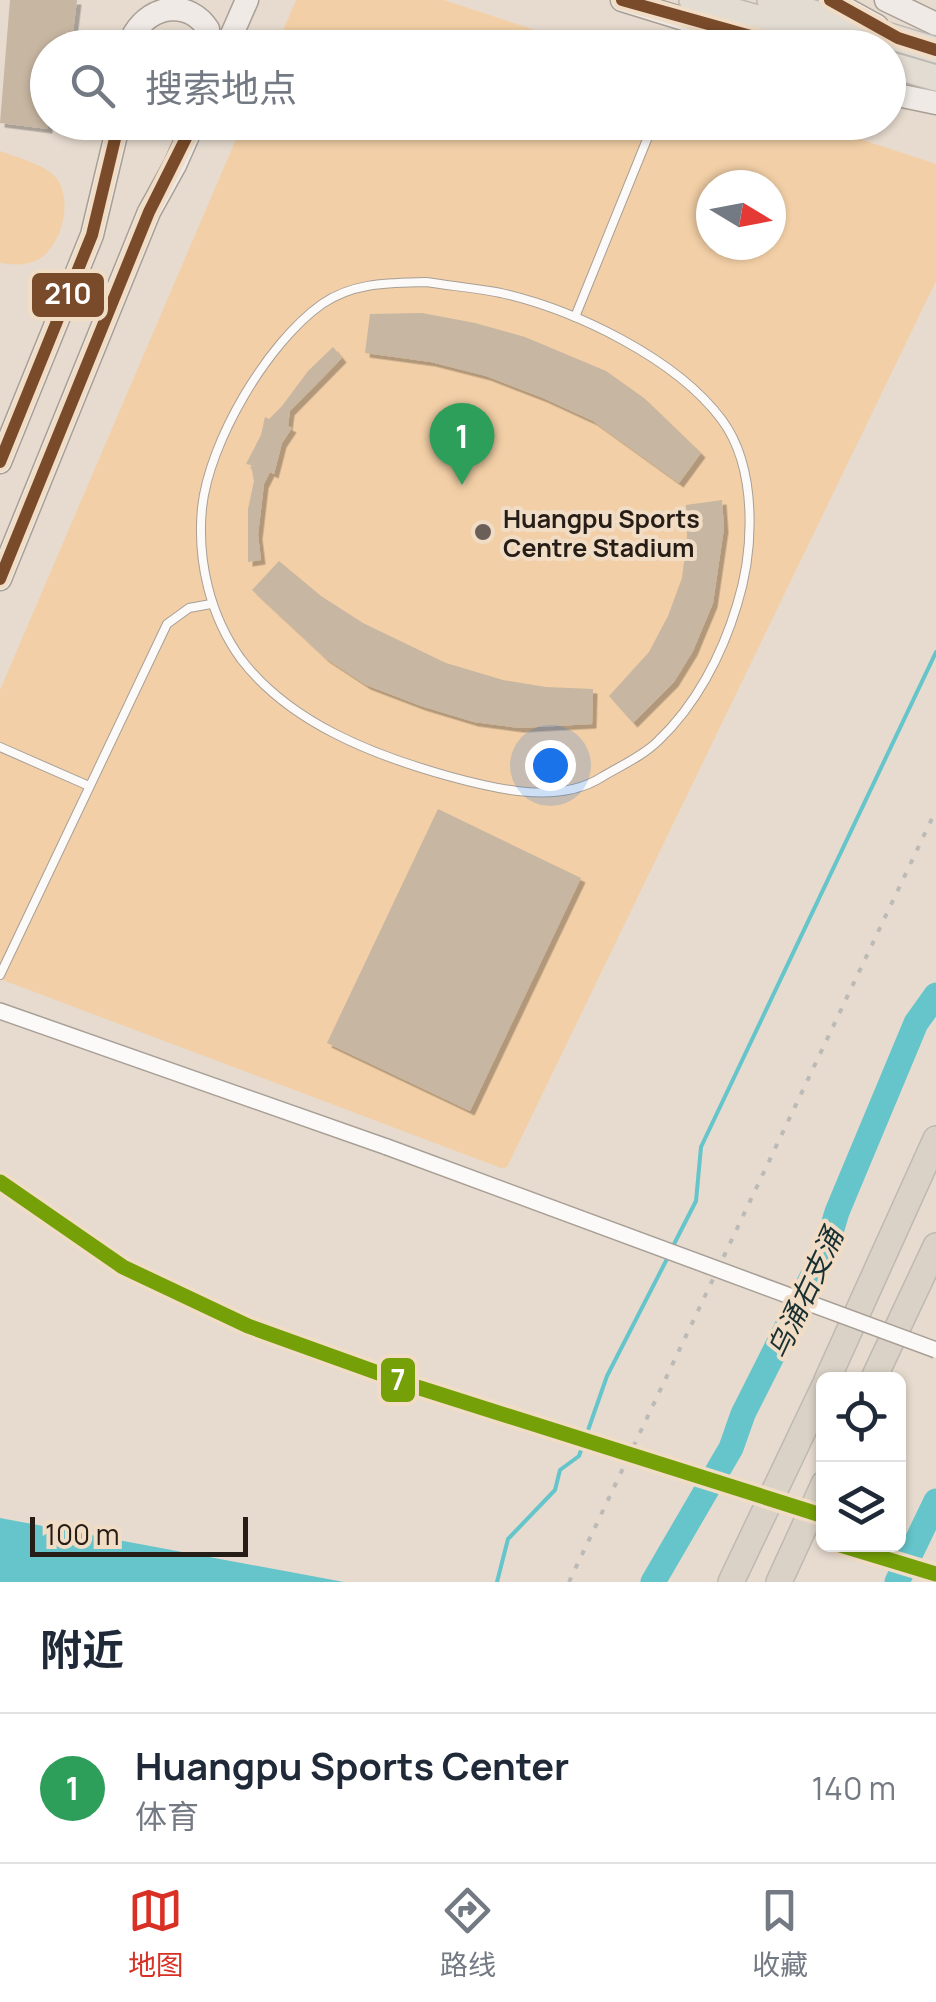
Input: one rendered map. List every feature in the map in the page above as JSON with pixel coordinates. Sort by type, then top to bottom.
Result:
[{"type":"highway","points":[[831,1372],[936,1138]]},
{"type":"highway","points":[[877,1372],[936,1246]]},
{"type":"highway","points":[[731,1582],[816,1403]]},
{"type":"highway","points":[[778,1582],[816,1501]]},
{"type":"main road","points":[[134,30],[138,0]]},
{"type":"main road","points":[[234,30],[247,0]]},
{"type":"main road","points":[[622,0],[798,30]]},
{"type":"main road","points":[[770,0],[871,30]]},
{"type":"main road","points":[[830,0],[884,30]]},
{"type":"main road","points":[[886,0],[936,24]]},
{"type":"main road","points":[[139,30],[148,15],[168,8],[187,8],[196,12],[208,30]]},
{"type":"main road","points":[[691,11],[709,30]]},
{"type":"main road","points":[[691,11],[745,30]]},
{"type":"main road","points":[[906,41],[936,50]]},
{"type":"main road","points":[[906,69],[936,78]]},
{"type":"main road","points":[[906,97],[936,103]]},
{"type":"main road","points":[[0,462],[92,235],[115,140]]},
{"type":"main road","points":[[149,212],[169,140]]},
{"type":"main road","points":[[0,579],[149,212],[186,140]]},
{"type":"street","points":[[0,1011],[387,1147],[936,1350]]},
{"type":"lane","points":[[575,317],[647,140]]},
{"type":"lane","points":[[426,282],[502,294],[575,317],[641,352],[692,388],[724,422],[739,460],[751,513],[748,572],[727,640],[694,698],[657,743],[593,782],[542,794],[468,782],[390,760],[292,710],[242,659],[211,604],[204,564],[202,507],[224,434],[251,381],[291,334],[323,303],[365,284],[426,282]]},
{"type":"lane","points":[[0,976],[168,624],[189,608],[211,604]]},
{"type":"lane","points":[[0,747],[90,786]]},
{"type":"shaded area","points":[[296,0],[444,0],[535,30],[283,30]]},
{"type":"shaded area","points":[[236,140],[863,140],[936,164],[936,281],[507,1167],[501,1168],[0,979],[0,690]]},
{"type":"shaded area","points":[[0,151],[46,169],[62,188],[64,210],[59,233],[47,252],[30,263],[0,263]]},
{"type":"water","points":[[0,1518],[344,1582],[0,1582]]},
{"type":"building","points":[[10,0],[77,0],[73,30],[30,30],[30,127],[0,123]]},
{"type":"building","points":[[422,313],[525,337],[606,371],[644,398],[701,453],[679,483],[593,421],[543,398],[486,376],[431,362],[365,353],[370,314]]},
{"type":"building","points":[[333,347],[342,358],[290,411],[288,426],[292,428],[282,443],[274,474],[270,472],[264,484],[258,535],[261,560],[248,562],[248,509],[254,481],[251,465],[246,464],[261,435],[265,417],[269,419],[282,406],[308,371]]},
{"type":"building","points":[[722,500],[724,528],[713,603],[693,651],[674,682],[633,723],[609,696],[649,652],[668,616],[682,578],[686,505]]},
{"type":"building","points":[[279,561],[321,596],[363,623],[446,663],[503,680],[593,689],[592,724],[519,728],[474,722],[366,685],[325,658],[252,590]]},
{"type":"building","points":[[438,809],[581,878],[470,1111],[327,1043]]},
{"type":"waterway","points":[[672,1248],[696,1201],[701,1147],[936,652]]},
{"type":"waterway","name":"乌涌右支涌","points":[[653,1582],[731,1448],[743,1414],[826,1249],[837,1212],[916,1023],[936,995]]},
{"type":"waterway","points":[[497,1582],[508,1539],[555,1490],[560,1470],[579,1456],[607,1376],[668,1257]]},
{"type":"waterway","name":"乌涌右支涌","points":[[897,1582],[936,1501]]},
{"type":"railway","points":[[569,1582],[936,810]]},
{"type":"transit line","name":"210","points":[[622,0],[730,30]]},
{"type":"transit line","name":"210","points":[[830,0],[884,30]]},
{"type":"transit line","name":"210","points":[[906,41],[936,50]]},
{"type":"transit line","name":"210","points":[[0,462],[92,235],[115,140]]},
{"type":"transit line","name":"210","points":[[0,579],[149,212],[185,140]]},
{"type":"transit line","name":"7","points":[[0,1182],[123,1267],[248,1326],[420,1388],[816,1513]]},
{"type":"transit line","name":"7","points":[[863,1552],[936,1574]]},
{"type":"place","name":"Huangpu Sports Center","points":[[462,485]]},
{"type":"place","name":"Huangpu Sports Centre Stadium","points":[[483,532]]}]
